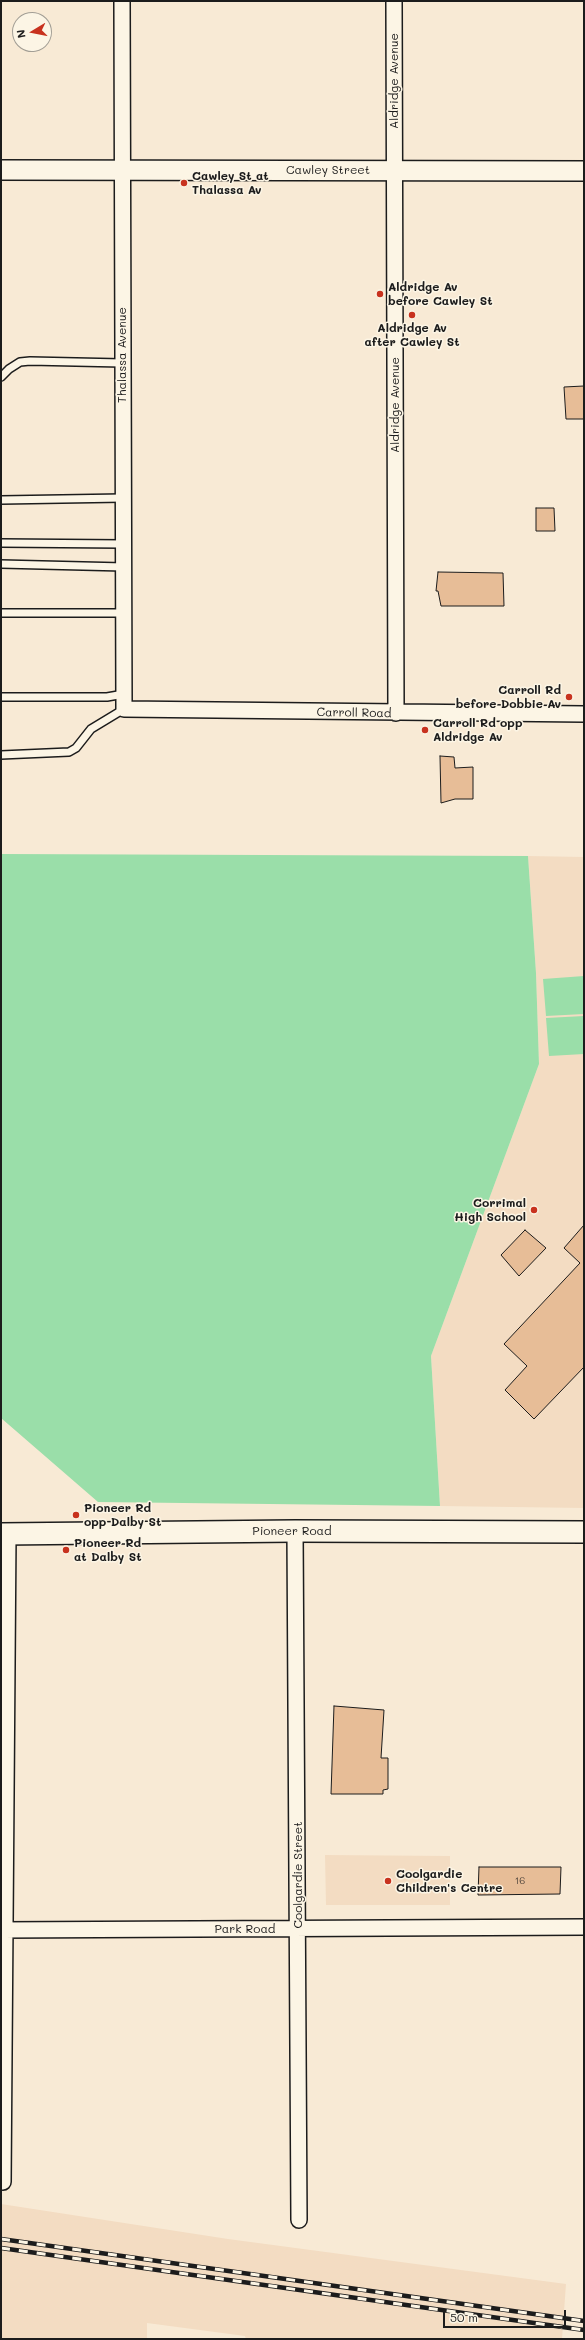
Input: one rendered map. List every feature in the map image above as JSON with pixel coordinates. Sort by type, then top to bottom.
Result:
[{"type":"main road","name":"Pioneer Road","points":[[4,1534],[295,1531],[584,1532]]},
{"type":"street","name":"Thalassa Avenue","points":[[122,1],[121,171],[124,709]]},
{"type":"street","name":"Aldridge Avenue","points":[[394,1],[396,713]]},
{"type":"street","name":"Cawley Street","points":[[1,170],[584,171]]},
{"type":"street","name":"Carroll Road","points":[[124,709],[584,714]]},
{"type":"street","name":"Coolgardie Street","points":[[295,1531],[299,2220]]},
{"type":"street","points":[[3,2182],[4,1534]]},
{"type":"street","name":"Park Road","points":[[3,1930],[584,1927]]},
{"type":"lane","points":[[1,377],[9,369],[20,362],[122,363]]},
{"type":"lane","points":[[1,500],[123,498]]},
{"type":"lane","points":[[1,543],[123,544]]},
{"type":"lane","points":[[1,564],[124,567]]},
{"type":"lane","points":[[1,613],[124,613]]},
{"type":"lane","points":[[1,697],[106,697],[124,694]]},
{"type":"lane","points":[[1,755],[69,752],[76,748],[91,729],[124,709]]},
{"type":"shaded area","name":"Corrimal High School","points":[[528,856],[584,857],[584,1508],[440,1506],[431,1356],[539,1064],[536,973]]},
{"type":"shaded area","name":"Coolgardie Children's Centre","points":[[325,1855],[450,1856],[450,1905],[326,1905]]},
{"type":"shaded area","points":[[1,2204],[228,2239],[566,2284],[562,2339],[246,2339],[245,2336],[147,2323],[147,2339],[1,2339]]},
{"type":"green space","points":[[1,854],[528,856],[536,973],[539,1064],[431,1356],[440,1506],[98,1502],[1,1418]]},
{"type":"green space","points":[[584,976],[584,1014],[546,1016],[543,979]]},
{"type":"green space","points":[[584,1016],[584,1054],[549,1056],[546,1018]]},
{"type":"building","points":[[584,386],[584,419],[566,419],[564,387]]},
{"type":"building","points":[[536,508],[554,508],[555,531],[536,531]]},
{"type":"building","points":[[438,572],[503,573],[504,606],[441,606],[438,591],[436,591]]},
{"type":"building","points":[[440,756],[454,757],[455,768],[473,767],[473,799],[455,799],[441,803]]},
{"type":"building","points":[[584,1225],[584,1367],[534,1419],[505,1390],[527,1366],[504,1344],[580,1263],[564,1248]]},
{"type":"building","name":"Corrimal High School","points":[[525,1230],[546,1248],[519,1276],[501,1255]]},
{"type":"building","points":[[334,1706],[384,1710],[381,1758],[388,1758],[388,1789],[383,1790],[383,1794],[331,1794]]},
{"type":"building","points":[[479,1867],[561,1867],[560,1894],[478,1895]]},
{"type":"railway","points":[[1,2239],[584,2321]]},
{"type":"railway","points":[[1,2248],[584,2330]]},
{"type":"place","name":"Cawley St at Thalassa Av","points":[[184,183]]},
{"type":"place","name":"Aldridge Av before Cawley St","points":[[380,294]]},
{"type":"place","name":"Aldridge Av after Cawley St","points":[[412,315]]},
{"type":"place","name":"Carroll Rd before Dobbie Av","points":[[569,697]]},
{"type":"place","name":"Carroll Rd opp Aldridge Av","points":[[425,730]]},
{"type":"place","name":"Corrimal High School","points":[[534,1210]]},
{"type":"place","name":"Pioneer Rd opp Dalby St","points":[[76,1515]]},
{"type":"place","name":"Pioneer Rd at Dalby St","points":[[66,1550]]},
{"type":"place","name":"Coolgardie Children's Centre","points":[[388,1881]]}]
